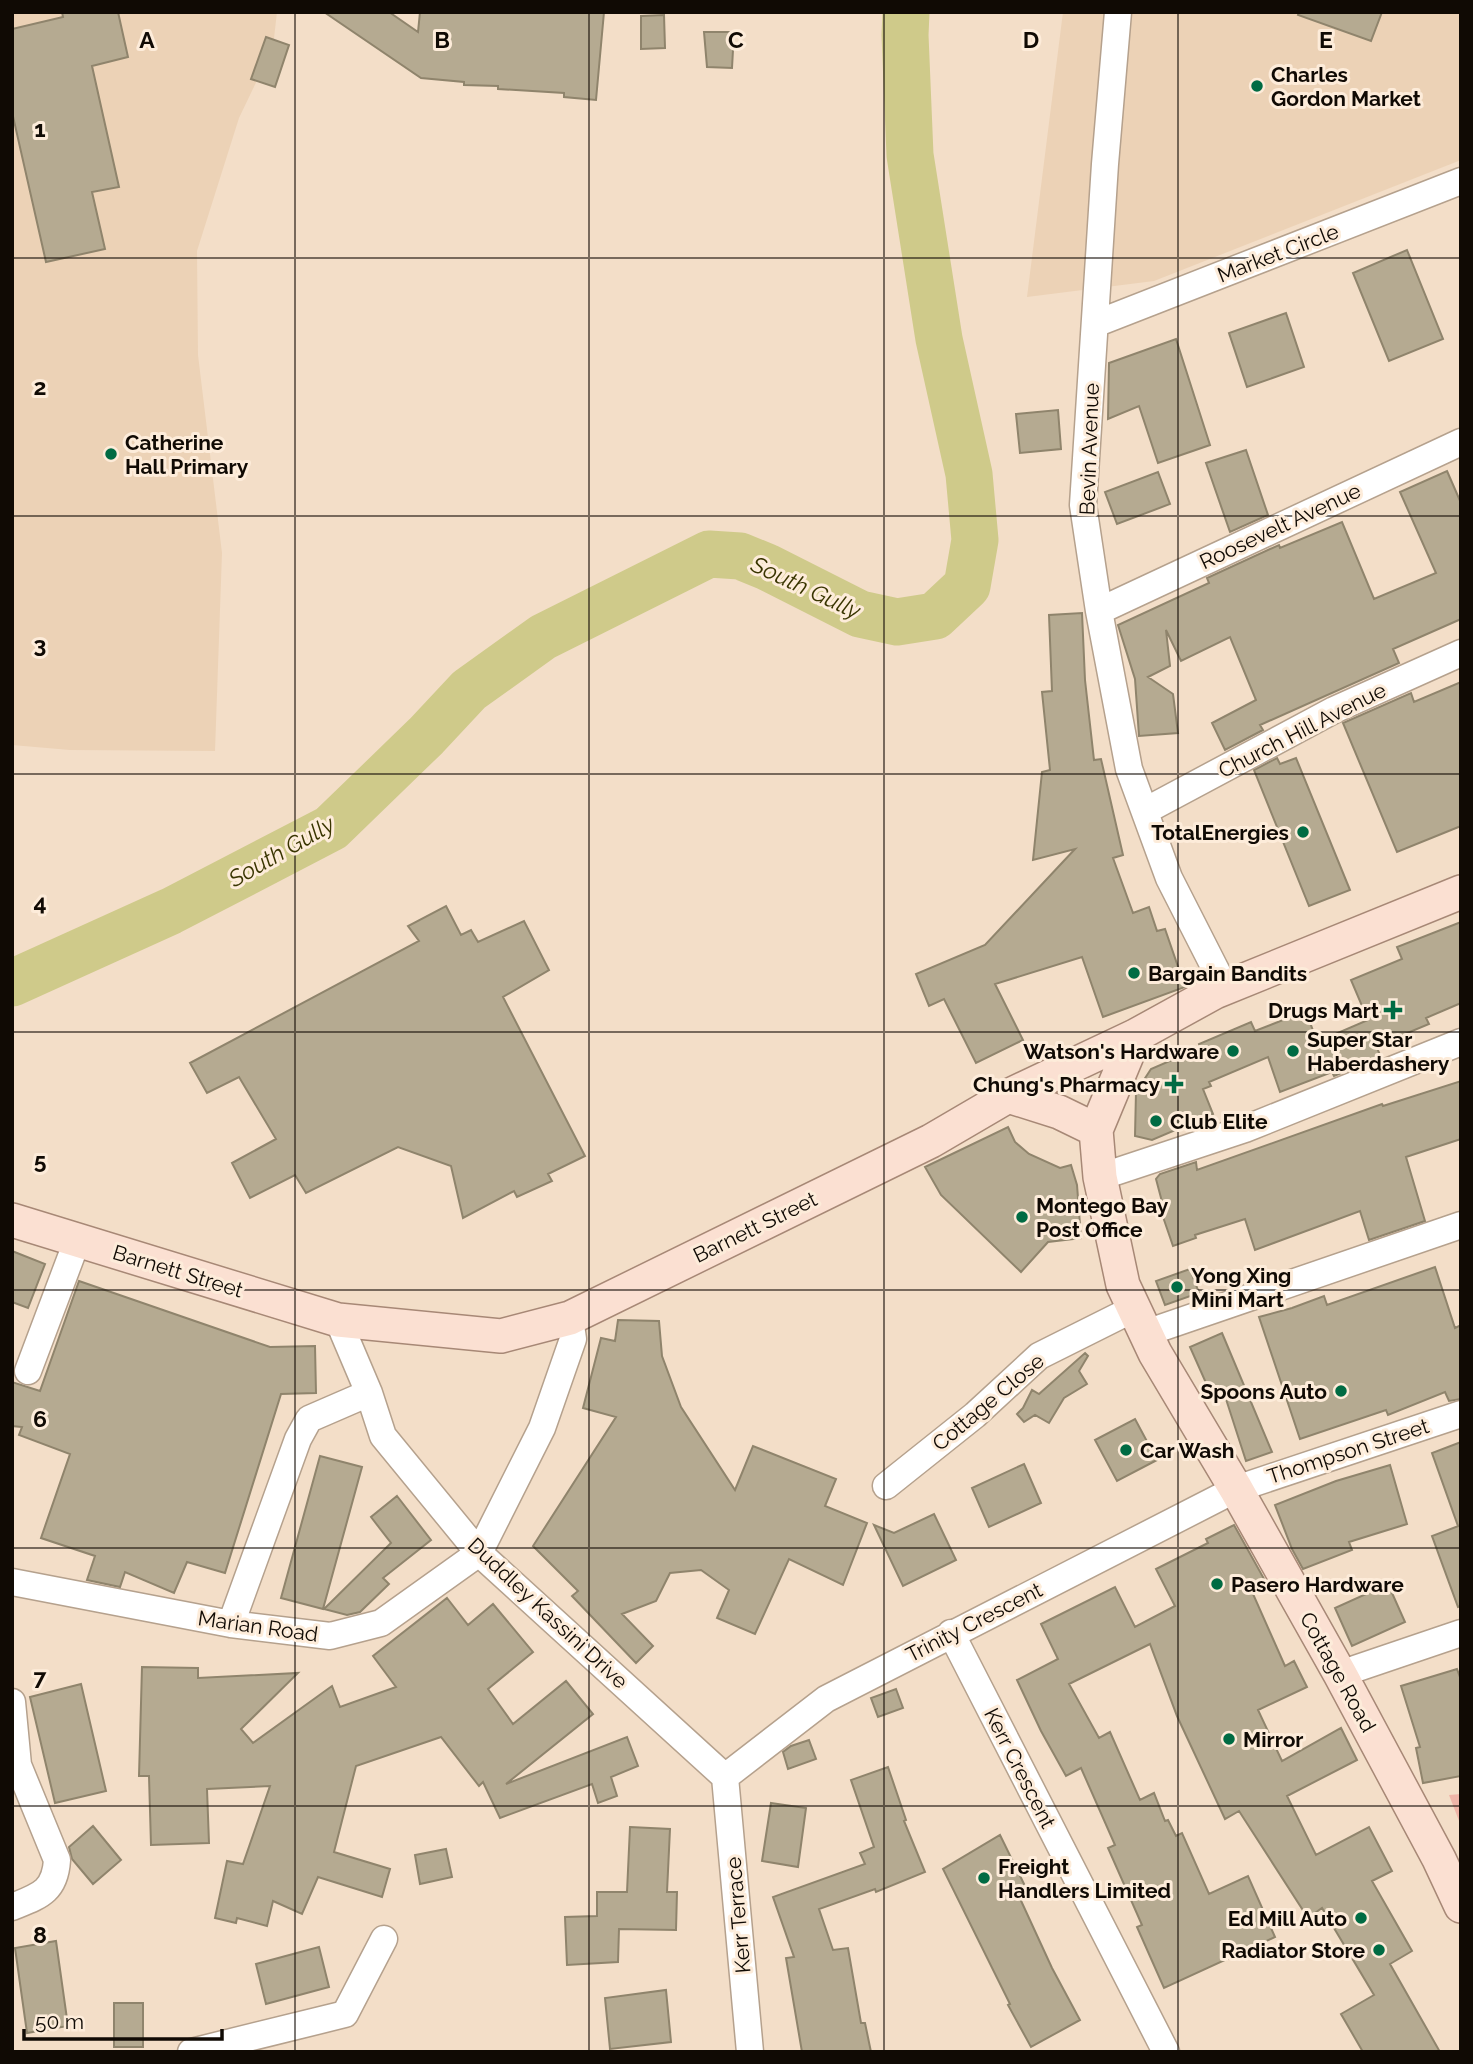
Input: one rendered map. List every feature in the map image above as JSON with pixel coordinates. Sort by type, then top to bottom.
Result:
[{"type":"main road","name":"Barnett Street","points":[[12,1220],[338,1320],[500,1336],[570,1318],[931,1141],[1008,1096],[1135,1036],[1225,988],[1461,892]]},
{"type":"main road","name":"Cottage Road","points":[[1135,1036],[1096,1130],[1100,1177],[1123,1285],[1155,1353],[1236,1489],[1340,1674],[1439,1859],[1461,1906]]},
{"type":"main road","points":[[1008,1096],[1059,1112],[1096,1130]]},
{"type":"street","name":"Bevin Avenue","points":[[1118,12],[1083,505],[1099,611],[1129,769],[1170,878],[1225,988]]},
{"type":"street","name":"Market Circle","points":[[1095,324],[1461,181]]},
{"type":"street","name":"Roosevelt Avenue","points":[[1099,611],[1461,442]]},
{"type":"street","name":"Church Hill Avenue","points":[[1145,811],[1334,710],[1461,653]]},
{"type":"street","points":[[1100,1177],[1244,1129],[1461,1042]]},
{"type":"street","name":"Cottage Close","points":[[886,1486],[975,1415],[1040,1356],[1139,1321],[1461,1225]]},
{"type":"street","points":[[28,1371],[77,1241]]},
{"type":"street","name":"Marian Road","points":[[12,1582],[231,1624],[330,1636],[381,1623],[479,1553],[542,1427],[573,1339],[570,1318]]},
{"type":"street","name":"Duddley Kassini Drive","points":[[338,1320],[369,1392],[383,1436],[479,1553],[725,1777]]},
{"type":"street","points":[[231,1624],[298,1439],[309,1419],[369,1392]]},
{"type":"street","name":"Thompson Street","points":[[1236,1489],[1461,1414]]},
{"type":"street","name":"Trinity Crescent","points":[[725,1777],[826,1699],[1236,1489]]},
{"type":"street","name":"Kerr Crescent","points":[[951,1633],[1166,2052]]},
{"type":"street","points":[[1340,1674],[1461,1633]]},
{"type":"street","points":[[12,1702],[18,1765],[57,1860],[56,1877],[42,1895],[12,1907]]},
{"type":"street","name":"Kerr Terrace","points":[[725,1777],[750,2052]]},
{"type":"street","points":[[191,2052],[345,2014],[384,1939]]},
{"type":"shaded area","name":"Catherine Hall Primary","points":[[12,12],[277,12],[273,47],[239,118],[197,251],[198,355],[222,553],[215,751],[70,750],[12,745]]},
{"type":"shaded area","name":"Charles Gordon Market","points":[[1063,12],[1461,12],[1461,160],[1154,281],[1027,297]]},
{"type":"shaded area","points":[[1461,1794],[1461,1826],[1449,1795]]},
{"type":"building","points":[[62,12],[118,12],[128,57],[92,66],[119,187],[92,192],[105,249],[46,262],[12,112],[12,29],[63,17]]},
{"type":"building","points":[[324,12],[389,12],[418,32],[420,12],[604,12],[596,100],[564,97],[564,93],[498,89],[498,86],[464,85],[464,82],[421,78]]},
{"type":"building","points":[[1299,12],[1382,12],[1371,41],[1298,15]]},
{"type":"building","points":[[664,15],[665,48],[641,49],[641,16]]},
{"type":"building","points":[[704,32],[734,32],[732,68],[707,67]]},
{"type":"building","points":[[266,37],[289,45],[275,87],[251,79]]},
{"type":"building","points":[[1407,250],[1443,339],[1389,361],[1353,273]]},
{"type":"building","points":[[1286,313],[1304,367],[1247,387],[1229,333]]},
{"type":"building","points":[[1176,339],[1210,445],[1158,463],[1139,406],[1108,419],[1109,363]]},
{"type":"building","points":[[1058,410],[1061,449],[1020,453],[1016,414]]},
{"type":"building","points":[[1246,450],[1268,515],[1230,532],[1206,463]]},
{"type":"building","points":[[1447,471],[1461,503],[1461,619],[1393,649],[1399,663],[1260,725],[1263,730],[1225,750],[1212,723],[1256,700],[1230,637],[1181,661],[1166,630],[1170,666],[1148,677],[1173,694],[1178,733],[1139,736],[1135,679],[1118,625],[1209,583],[1207,578],[1279,545],[1280,548],[1342,522],[1374,599],[1436,573],[1400,492]]},
{"type":"building","points":[[1158,472],[1170,504],[1117,524],[1105,492]]},
{"type":"building","points":[[1082,613],[1085,680],[1094,760],[1101,759],[1123,855],[1113,858],[1133,913],[1149,907],[1157,931],[1165,929],[1185,987],[1103,1017],[1082,957],[995,984],[1023,1040],[976,1063],[944,999],[929,1006],[916,974],[985,945],[1075,849],[1033,860],[1042,772],[1050,770],[1042,692],[1052,691],[1049,615]]},
{"type":"building","points":[[1461,682],[1461,826],[1397,852],[1343,723],[1411,693],[1414,702]]},
{"type":"building","name":"TotalEnergies","points":[[1277,758],[1280,764],[1296,758],[1350,890],[1309,906],[1254,770]]},
{"type":"building","points":[[446,906],[461,935],[471,930],[478,942],[524,921],[549,970],[503,997],[585,1156],[548,1174],[552,1181],[517,1197],[514,1191],[463,1218],[451,1166],[398,1147],[306,1193],[295,1175],[250,1198],[232,1163],[276,1139],[239,1077],[207,1093],[190,1063],[419,941],[408,926]]},
{"type":"building","points":[[1461,922],[1461,1003],[1426,1018],[1429,1024],[1376,1046],[1381,1057],[1334,1076],[1332,1072],[1280,1092],[1268,1057],[1209,1082],[1211,1086],[1203,1089],[1213,1114],[1152,1140],[1135,1136],[1136,1092],[1151,1069],[1200,1048],[1199,1044],[1251,1022],[1255,1031],[1306,1011],[1317,1042],[1368,1020],[1351,980],[1402,959],[1397,947]]},
{"type":"building","points":[[1461,1081],[1461,1139],[1406,1157],[1425,1221],[1369,1240],[1360,1211],[1255,1250],[1245,1219],[1195,1235],[1196,1238],[1173,1246],[1162,1214],[1165,1213],[1156,1179],[1160,1174],[1196,1162],[1197,1170],[1382,1104],[1383,1106]]},
{"type":"building","name":"Montego Bay Post Office","points":[[1008,1127],[1015,1142],[1029,1154],[1060,1168],[1071,1165],[1077,1185],[1081,1238],[1048,1242],[1021,1272],[941,1195],[925,1167]]},
{"type":"building","points":[[12,1251],[45,1264],[28,1308],[12,1302]]},
{"type":"building","points":[[1435,1267],[1455,1328],[1461,1325],[1461,1399],[1449,1401],[1445,1392],[1388,1415],[1386,1410],[1300,1439],[1259,1317],[1324,1296],[1327,1305]]},
{"type":"building","name":"Yong Xing Mini Mart","points":[[1190,1269],[1199,1293],[1165,1305],[1156,1281]]},
{"type":"building","points":[[79,1281],[270,1347],[315,1346],[316,1393],[281,1394],[225,1573],[187,1562],[174,1593],[125,1572],[120,1587],[87,1580],[95,1556],[41,1538],[70,1454],[19,1435],[22,1427],[12,1426],[12,1382],[40,1391]]},
{"type":"building","points":[[618,1320],[659,1321],[662,1356],[681,1407],[735,1490],[753,1446],[836,1479],[825,1506],[867,1523],[843,1585],[789,1559],[755,1634],[717,1618],[729,1590],[701,1570],[670,1573],[656,1601],[622,1614],[653,1646],[636,1663],[572,1596],[578,1591],[533,1546],[616,1417],[583,1408],[601,1338],[615,1341]]},
{"type":"building","points":[[1222,1333],[1272,1452],[1246,1461],[1225,1396],[1214,1401],[1190,1347]]},
{"type":"building","points":[[1085,1353],[1088,1356],[1079,1371],[1087,1384],[1064,1398],[1049,1423],[1035,1415],[1024,1422],[1017,1414],[1032,1390],[1039,1394]]},
{"type":"building","name":"Car Wash","points":[[1135,1419],[1157,1460],[1117,1481],[1095,1440]]},
{"type":"building","points":[[1461,1442],[1461,1525],[1458,1526],[1432,1453]]},
{"type":"building","points":[[320,1456],[362,1467],[323,1609],[281,1598]]},
{"type":"building","points":[[1024,1464],[1041,1503],[989,1527],[972,1488]]},
{"type":"building","points":[[1390,1465],[1407,1524],[1349,1542],[1352,1550],[1303,1569],[1275,1505],[1336,1481]]},
{"type":"building","points":[[397,1496],[431,1540],[383,1578],[389,1584],[360,1612],[347,1615],[324,1609],[391,1543],[371,1517]]},
{"type":"building","points":[[934,1514],[956,1560],[903,1586],[874,1525],[894,1533]]},
{"type":"building","points":[[1234,1525],[1268,1586],[1253,1594],[1285,1666],[1294,1661],[1307,1687],[1258,1710],[1282,1761],[1341,1728],[1357,1760],[1287,1796],[1316,1855],[1369,1827],[1392,1871],[1372,1881],[1412,1951],[1390,1964],[1440,2052],[1363,2052],[1341,2014],[1374,1995],[1322,1908],[1308,1918],[1239,1811],[1225,1819],[1177,1716],[1150,1644],[1069,1684],[1099,1738],[1110,1732],[1140,1800],[1154,1793],[1165,1821],[1168,1820],[1176,1836],[1182,1833],[1209,1894],[1248,1876],[1275,1937],[1164,1988],[1137,1927],[1142,1925],[1108,1848],[1115,1845],[1081,1768],[1066,1776],[1017,1680],[1058,1659],[1041,1624],[1115,1587],[1135,1627],[1175,1606],[1156,1569],[1208,1543],[1206,1539]]},
{"type":"building","points":[[1461,1525],[1461,1606],[1458,1607],[1432,1536]]},
{"type":"building","points":[[1388,1584],[1405,1622],[1352,1646],[1335,1608]]},
{"type":"building","points":[[447,1598],[468,1625],[493,1604],[533,1652],[488,1689],[513,1724],[566,1681],[593,1714],[506,1784],[627,1737],[638,1766],[611,1777],[617,1796],[598,1803],[592,1784],[500,1818],[483,1782],[479,1786],[441,1737],[356,1766],[334,1852],[390,1869],[382,1897],[318,1877],[302,1914],[273,1901],[267,1926],[237,1918],[236,1923],[215,1918],[227,1861],[243,1864],[270,1786],[207,1789],[209,1843],[151,1845],[149,1776],[139,1776],[142,1667],[198,1668],[198,1678],[298,1673],[241,1729],[253,1743],[332,1686],[340,1707],[396,1687],[373,1656]]},
{"type":"building","points":[[1457,1669],[1461,1680],[1461,1776],[1423,1783],[1416,1748],[1420,1747],[1401,1686]]},
{"type":"building","points":[[81,1684],[106,1791],[55,1803],[30,1697]]},
{"type":"building","points":[[896,1689],[903,1708],[878,1717],[871,1698]]},
{"type":"building","points":[[809,1740],[816,1759],[788,1769],[783,1752]]},
{"type":"building","points":[[888,1767],[906,1820],[904,1821],[925,1872],[876,1892],[875,1889],[819,1909],[833,1950],[848,1948],[861,2023],[865,2023],[871,2052],[802,2052],[786,1958],[794,1957],[773,1897],[865,1864],[860,1853],[874,1847],[851,1780]]},
{"type":"building","points":[[771,1803],[806,1808],[798,1867],[762,1861]]},
{"type":"building","points":[[93,1826],[121,1860],[93,1884],[72,1859],[69,1847]]},
{"type":"building","points":[[630,1827],[670,1829],[667,1892],[677,1892],[676,1930],[619,1929],[618,1962],[567,1965],[565,1917],[597,1916],[597,1892],[627,1892]]},
{"type":"building","points":[[1000,1835],[1026,1888],[1017,1892],[1052,1968],[1080,2020],[1031,2047],[943,1869]]},
{"type":"building","points":[[446,1849],[452,1877],[420,1884],[415,1855]]},
{"type":"building","points":[[56,1941],[68,2026],[27,2033],[15,1948]]},
{"type":"building","points":[[319,1947],[329,1987],[266,2004],[256,1964]]},
{"type":"building","points":[[666,1990],[671,2042],[610,2049],[605,1998]]},
{"type":"building","points":[[114,2003],[143,2003],[143,2047],[114,2047]]},
{"type":"waterway","name":"South Gully","points":[[12,983],[171,911],[331,828],[426,736],[469,690],[543,637],[709,554],[740,556],[860,614],[897,622],[935,616],[967,586],[975,540],[969,474],[939,339],[910,155],[906,12]]},
{"type":"place","name":"Charles Gordon Market","points":[[1257,86]]},
{"type":"place","name":"Catherine Hall Primary","points":[[111,454]]},
{"type":"place","name":"TotalEnergies","points":[[1303,832]]},
{"type":"place","name":"Bargain Bandits","points":[[1134,973]]},
{"type":"place","name":"Drugs Mart","points":[[1393,1010]]},
{"type":"place","name":"Watson's Hardware","points":[[1233,1051]]},
{"type":"place","name":"Super Star Haberdashery","points":[[1293,1051]]},
{"type":"place","name":"Chung's Pharmacy","points":[[1174,1084]]},
{"type":"place","name":"Club Elite","points":[[1156,1121]]},
{"type":"place","name":"Montego Bay Post Office","points":[[1022,1217]]},
{"type":"place","name":"Yong Xing Mini Mart","points":[[1177,1287]]},
{"type":"place","name":"Spoons Auto","points":[[1341,1391]]},
{"type":"place","name":"Car Wash","points":[[1126,1450]]},
{"type":"place","name":"Pasero Hardware","points":[[1217,1584]]},
{"type":"place","name":"Mirror","points":[[1229,1739]]},
{"type":"place","name":"Freight Handlers Limited","points":[[984,1878]]},
{"type":"place","name":"Ed Mill Auto","points":[[1361,1918]]},
{"type":"place","name":"Radiator Store","points":[[1379,1950]]}]
